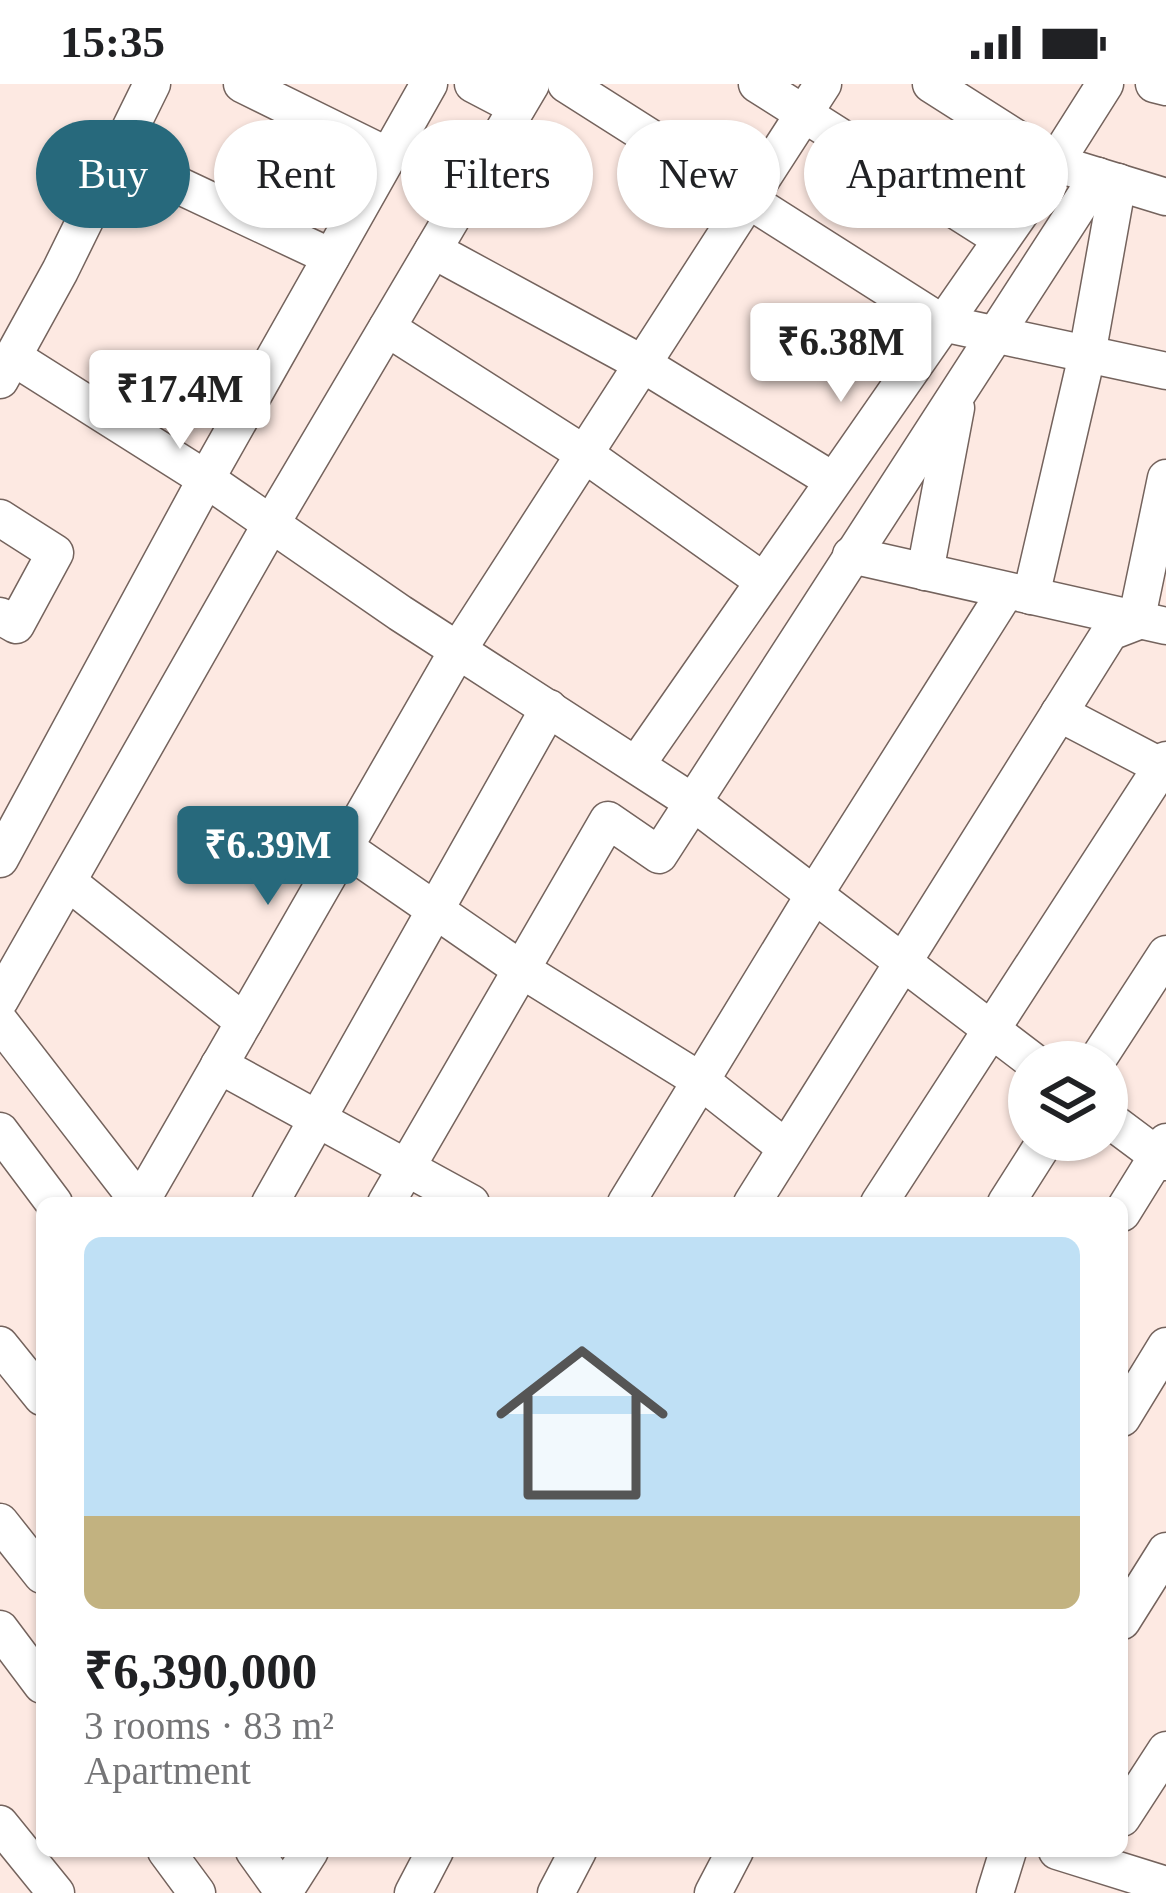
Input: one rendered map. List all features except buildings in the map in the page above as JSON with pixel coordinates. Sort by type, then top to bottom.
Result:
[{"type":"street","points":[[134,120],[152,84]]},
{"type":"street","points":[[242,84],[388,156]]},
{"type":"street","points":[[0,859],[206,479],[429,84]]},
{"type":"street","points":[[0,1000],[271,524],[524,95],[473,84]]},
{"type":"street","points":[[566,84],[623,120]]},
{"type":"street","points":[[757,84],[813,99],[1001,239]]},
{"type":"street","points":[[931,84],[988,120]]},
{"type":"street","points":[[1068,142],[1105,84]]},
{"type":"street","points":[[1154,84],[1166,86]]},
{"type":"street","points":[[780,150],[813,99]]},
{"type":"street","points":[[1068,167],[1166,197]]},
{"type":"street","points":[[390,1197],[608,820],[659,855],[996,335],[1108,179]]},
{"type":"street","points":[[630,1197],[814,895],[1019,594],[1087,355],[1108,179]]},
{"type":"street","points":[[190,191],[331,257]]},
{"type":"street","points":[[780,219],[942,323],[1166,371]]},
{"type":"street","points":[[79,228],[6,369],[206,479],[458,650],[637,764],[1008,1042]]},
{"type":"street","points":[[143,1197],[458,650],[729,228]]},
{"type":"street","points":[[637,764],[1009,228]]},
{"type":"street","points":[[433,250],[640,363],[832,480]]},
{"type":"street","points":[[387,328],[583,453],[762,580]]},
{"type":"street","points":[[925,572],[959,392]]},
{"type":"street","points":[[1151,624],[1166,478]]},
{"type":"street","points":[[0,518],[55,553],[16,625],[2,622]]},
{"type":"street","points":[[851,555],[1151,624]]},
{"type":"street","points":[[756,1197],[1111,632],[1151,624]]},
{"type":"street","points":[[273,1197],[549,708]]},
{"type":"street","points":[[883,1197],[1165,765],[1059,713]]},
{"type":"street","points":[[344,848],[521,970],[701,1081],[786,1148]]},
{"type":"street","points":[[68,882],[244,1022]]},
{"type":"street","points":[[1109,1041],[1166,953]]},
{"type":"street","points":[[0,1022],[135,1197]]},
{"type":"street","points":[[219,1065],[460,1197]]},
{"type":"street","points":[[1128,1131],[1163,1153],[1128,1205]]},
{"type":"street","points":[[5,1152],[48,1197]]},
{"type":"street","points":[[1010,1197],[1033,1161]]},
{"type":"street","points":[[0,1345],[36,1390]]},
{"type":"street","points":[[1128,1408],[1166,1346]]},
{"type":"street","points":[[3,1533],[36,1569]]},
{"type":"street","points":[[1128,1610],[1151,1568]]},
{"type":"street","points":[[0,1629],[36,1677]]},
{"type":"street","points":[[1128,1809],[1166,1750]]},
{"type":"street","points":[[0,1824],[56,1893]]},
{"type":"street","points":[[170,1857],[197,1893]]},
{"type":"street","points":[[258,1857],[284,1893],[306,1857]]},
{"type":"street","points":[[413,1893],[432,1857]]},
{"type":"street","points":[[556,1893],[575,1857]]},
{"type":"street","points":[[713,1893],[732,1857]]},
{"type":"street","points":[[995,1893],[1006,1857]]},
{"type":"street","points":[[1097,1857],[1166,1885]]}]
